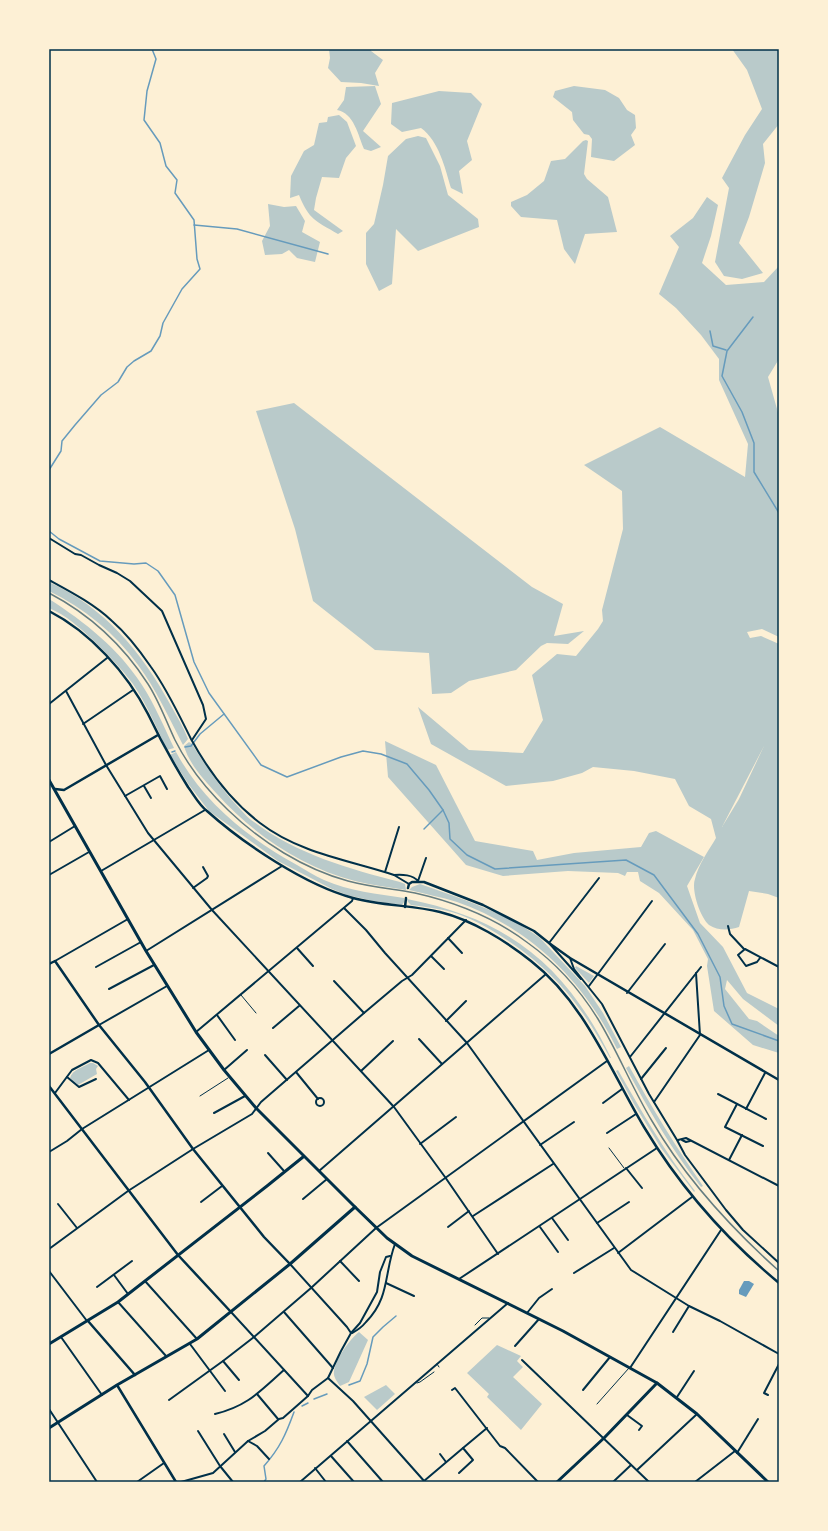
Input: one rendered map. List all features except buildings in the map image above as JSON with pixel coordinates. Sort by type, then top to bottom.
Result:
[{"type":"main road","points":[[49,780],[154,965],[209,1050],[256,1108],[376,1228],[394,1244],[412,1256],[539,1319],[657,1383],[696,1414],[768,1482]]},
{"type":"main road","points":[[49,789],[55,789]]},
{"type":"main road","points":[[49,1344],[88,1322],[118,1302],[285,1172],[303,1156]]},
{"type":"main road","points":[[49,1428],[117,1385],[197,1339],[290,1264],[355,1207]]},
{"type":"main road","points":[[557,1482],[604,1438],[657,1383]]},
{"type":"street","points":[[49,538],[75,554],[81,555],[130,581],[162,611],[203,705],[206,719],[192,740]]},
{"type":"street","points":[[49,580],[86,601],[118,627],[152,668],[203,759],[220,783],[240,806],[259,822],[276,834],[303,847],[385,872],[394,876],[408,886],[412,882],[418,881]]},
{"type":"street","points":[[49,611],[75,627],[107,658],[134,689],[158,736],[180,774],[205,810],[259,852],[282,866],[332,891],[353,898],[439,912],[466,920],[490,933],[532,961],[567,997],[586,1023],[636,1114],[657,1148],[692,1197],[721,1230],[779,1284]]},
{"type":"street","points":[[49,704],[107,658]]},
{"type":"street","points":[[83,724],[134,689]]},
{"type":"street","points":[[66,690],[106,765],[154,841],[212,910],[394,1107],[446,1177],[498,1254]]},
{"type":"street","points":[[55,789],[64,790],[158,736]]},
{"type":"street","points":[[125,796],[160,776],[167,789]]},
{"type":"street","points":[[144,786],[151,798]]},
{"type":"street","points":[[101,871],[205,810]]},
{"type":"street","points":[[49,842],[76,826]]},
{"type":"street","points":[[385,872],[399,827]]},
{"type":"street","points":[[49,875],[90,852]]},
{"type":"street","points":[[418,881],[426,858]]},
{"type":"street","points":[[146,951],[282,866]]},
{"type":"street","points":[[193,888],[208,878],[202,867]]},
{"type":"street","points":[[394,876],[401,874],[416,878],[418,881],[483,905],[534,931],[549,944],[597,975],[779,1080]]},
{"type":"street","points":[[549,944],[599,878]]},
{"type":"street","points":[[196,1032],[352,902],[353,898]]},
{"type":"street","points":[[405,907],[406,898]]},
{"type":"street","points":[[589,986],[652,901]]},
{"type":"street","points":[[344,908],[366,930],[467,1043],[631,1270],[689,1306],[720,1321],[779,1354]]},
{"type":"street","points":[[49,964],[128,919]]},
{"type":"street","points":[[49,1249],[128,1191],[252,1114],[261,1102],[332,1040],[407,977],[412,975],[466,920]]},
{"type":"street","points":[[728,926],[730,934],[745,949],[779,967]]},
{"type":"street","points":[[448,938],[462,954]]},
{"type":"street","points":[[96,968],[141,942]]},
{"type":"street","points":[[549,944],[579,978],[584,981]]},
{"type":"street","points":[[627,993],[665,944]]},
{"type":"street","points":[[297,948],[313,966]]},
{"type":"street","points":[[745,949],[738,955],[746,966],[757,962],[760,958]]},
{"type":"street","points":[[430,956],[444,969]]},
{"type":"street","points":[[570,958],[571,965],[602,1004],[641,1079],[678,1140],[685,1156],[722,1206],[743,1230],[779,1263]]},
{"type":"street","points":[[55,961],[99,1025],[149,1087],[222,1186],[264,1237],[351,1333]]},
{"type":"street","points":[[109,990],[154,965]]},
{"type":"street","points":[[630,1057],[701,967]]},
{"type":"street","points":[[654,1102],[700,1035],[696,973]]},
{"type":"street","points":[[319,1172],[546,974]]},
{"type":"street","points":[[334,981],[364,1013]]},
{"type":"street","points":[[49,1054],[167,986]]},
{"type":"street","points":[[446,1021],[466,1001]]},
{"type":"street","points":[[273,1028],[300,1006]]},
{"type":"street","points":[[217,1015],[235,1040]]},
{"type":"street","points":[[419,1039],[442,1064]]},
{"type":"street","points":[[361,1071],[393,1041]]},
{"type":"street","points":[[641,1079],[666,1048]]},
{"type":"street","points":[[49,1152],[209,1050]]},
{"type":"street","points":[[224,1070],[247,1050]]},
{"type":"street","points":[[265,1055],[287,1080]]},
{"type":"street","points":[[55,1093],[74,1068],[88,1061],[94,1061],[98,1063],[129,1100]]},
{"type":"street","points":[[169,1400],[254,1337],[311,1288],[376,1228],[607,1061]]},
{"type":"street","points":[[296,1072],[318,1099]]},
{"type":"street","points":[[746,1109],[765,1072]]},
{"type":"street","points":[[67,1077],[79,1087],[96,1079]]},
{"type":"street","points":[[49,1086],[178,1255],[308,1396]]},
{"type":"street","points":[[603,1103],[622,1089]]},
{"type":"street","points":[[718,1094],[766,1119]]},
{"type":"street","points":[[214,1113],[245,1096]]},
{"type":"street","points":[[737,1104],[725,1127],[763,1146]]},
{"type":"street","points":[[607,1133],[636,1114]]},
{"type":"street","points":[[420,1144],[456,1118]]},
{"type":"street","points":[[540,1145],[574,1122]]},
{"type":"street","points":[[728,1160],[742,1135]]},
{"type":"street","points":[[678,1140],[686,1138],[779,1186]]},
{"type":"street","points":[[459,1279],[657,1148]]},
{"type":"street","points":[[268,1153],[285,1172]]},
{"type":"street","points":[[473,1216],[553,1164]]},
{"type":"street","points":[[625,1168],[642,1188]]},
{"type":"street","points":[[303,1199],[327,1179]]},
{"type":"street","points":[[202,1202],[222,1186]]},
{"type":"street","points":[[618,1254],[692,1197]]},
{"type":"street","points":[[596,1223],[629,1202]]},
{"type":"street","points":[[58,1204],[77,1228]]},
{"type":"street","points":[[448,1227],[469,1212]]},
{"type":"street","points":[[552,1218],[568,1240]]},
{"type":"street","points":[[540,1226],[558,1252]]},
{"type":"street","points":[[630,1367],[721,1230]]},
{"type":"street","points":[[351,1333],[358,1330],[376,1310],[383,1298],[390,1256],[394,1244]]},
{"type":"street","points":[[574,1273],[614,1248]]},
{"type":"street","points":[[181,1482],[212,1473],[248,1441],[265,1431],[279,1419],[283,1418],[308,1396],[312,1390],[328,1378],[340,1351],[351,1333],[360,1323],[368,1308],[376,1292],[380,1272],[386,1257],[390,1256]]},
{"type":"street","points":[[97,1287],[132,1261]]},
{"type":"street","points":[[340,1261],[359,1281]]},
{"type":"street","points":[[49,1271],[88,1322],[135,1375]]},
{"type":"street","points":[[114,1275],[128,1294]]},
{"type":"street","points":[[145,1281],[197,1339]]},
{"type":"street","points":[[386,1283],[414,1296]]},
{"type":"street","points":[[527,1313],[539,1298],[552,1289]]},
{"type":"street","points":[[118,1302],[167,1357]]},
{"type":"street","points":[[300,1482],[437,1363],[508,1304]]},
{"type":"street","points":[[673,1332],[689,1306]]},
{"type":"street","points":[[284,1312],[333,1368]]},
{"type":"street","points":[[515,1346],[539,1319]]},
{"type":"street","points":[[61,1337],[102,1395]]},
{"type":"street","points":[[190,1344],[225,1391]]},
{"type":"street","points":[[583,1390],[610,1357]]},
{"type":"street","points":[[522,1360],[649,1482]]},
{"type":"street","points":[[223,1361],[239,1380]]},
{"type":"street","points":[[768,1395],[764,1393],[779,1364]]},
{"type":"street","points":[[216,1414],[231,1410],[244,1404],[284,1370]]},
{"type":"street","points":[[676,1397],[694,1371]]},
{"type":"street","points":[[328,1378],[352,1401],[424,1482],[487,1428]]},
{"type":"street","points":[[117,1385],[176,1482]]},
{"type":"street","points":[[452,1390],[455,1388],[500,1446],[505,1448],[538,1482]]},
{"type":"street","points":[[257,1394],[279,1419]]},
{"type":"street","points":[[49,1408],[59,1426],[97,1482]]},
{"type":"street","points":[[627,1414],[642,1426],[639,1430]]},
{"type":"street","points":[[637,1470],[696,1414]]},
{"type":"street","points":[[695,1482],[736,1452],[758,1419]]},
{"type":"street","points":[[198,1431],[220,1466],[234,1482]]},
{"type":"street","points":[[224,1434],[235,1452]]},
{"type":"street","points":[[248,1441],[256,1446],[269,1459]]},
{"type":"street","points":[[347,1441],[383,1482]]},
{"type":"street","points":[[459,1473],[473,1460],[463,1448]]},
{"type":"street","points":[[440,1454],[446,1462]]},
{"type":"street","points":[[331,1456],[354,1482]]},
{"type":"street","points":[[137,1482],[164,1463]]},
{"type":"street","points":[[613,1482],[631,1465]]},
{"type":"street","points":[[315,1468],[326,1482]]},
{"type":"lane","points":[[241,995],[256,1013]]},
{"type":"lane","points":[[200,1096],[230,1077]]},
{"type":"lane","points":[[609,1148],[625,1168]]},
{"type":"lane","points":[[475,1325],[482,1318],[491,1318]]},
{"type":"lane","points":[[437,1363],[439,1367]]},
{"type":"lane","points":[[597,1404],[630,1367]]},
{"type":"lane","points":[[414,1383],[420,1382],[434,1372]]},
{"type":"shaded area","points":[[329,49],[371,49],[371,51],[383,60],[375,73],[379,86],[341,82],[328,68],[330,58]]},
{"type":"shaded area","points":[[732,49],[779,49],[779,124],[763,144],[765,163],[749,217],[739,243],[763,273],[742,279],[724,276],[715,262],[729,188],[722,178],[745,135],[762,109],[747,70]]},
{"type":"shaded area","points":[[375,86],[381,104],[363,131],[381,147],[371,151],[364,149],[355,125],[348,115],[337,110],[344,100],[346,87]]},
{"type":"shaded area","points":[[574,86],[605,90],[619,98],[627,110],[635,115],[636,128],[631,135],[635,145],[614,161],[591,157],[592,139],[589,135],[584,134],[573,120],[572,112],[553,97],[555,91]]},
{"type":"shaded area","points":[[439,91],[471,93],[482,104],[467,141],[472,160],[459,171],[463,194],[451,188],[437,147],[427,133],[421,128],[402,132],[391,124],[392,103]]},
{"type":"shaded area","points":[[339,115],[347,122],[356,146],[346,158],[339,178],[322,177],[314,210],[343,231],[338,234],[324,226],[310,215],[299,195],[290,198],[291,176],[304,151],[314,145],[319,123],[327,122],[328,117]]},
{"type":"shaded area","points":[[418,136],[426,138],[440,166],[448,195],[478,219],[479,227],[418,251],[396,229],[392,284],[379,291],[366,264],[366,233],[374,224],[388,156],[406,139]]},
{"type":"shaded area","points":[[583,141],[588,141],[584,174],[587,179],[608,197],[617,232],[585,234],[575,264],[564,249],[557,220],[521,217],[511,206],[511,202],[527,195],[544,181],[551,161],[565,159]]},
{"type":"shaded area","points":[[707,197],[718,205],[711,236],[702,263],[726,285],[764,282],[779,266],[779,359],[768,377],[779,416],[779,637],[762,629],[747,632],[750,638],[761,636],[779,644],[779,898],[768,894],[749,891],[739,927],[732,929],[720,929],[709,925],[702,916],[697,903],[694,890],[695,879],[704,858],[716,838],[711,819],[689,806],[675,779],[634,771],[593,767],[582,773],[553,781],[506,786],[431,744],[418,707],[469,750],[523,753],[543,720],[532,675],[557,654],[576,656],[603,621],[602,610],[623,529],[622,491],[584,465],[660,427],[745,477],[748,444],[719,380],[719,359],[701,335],[676,308],[659,294],[679,247],[670,236],[693,218]],"holes":[[[764,746],[739,799],[722,827]]]},
{"type":"shaded area","points":[[268,204],[284,207],[296,206],[305,221],[302,232],[320,242],[315,262],[297,258],[289,250],[282,254],[265,255],[262,241],[270,226]]},
{"type":"shaded area","points":[[294,403],[532,587],[563,604],[554,636],[584,631],[568,644],[547,643],[541,646],[516,670],[469,681],[451,693],[432,694],[429,653],[375,650],[313,601],[295,529],[256,411]]},
{"type":"shaded area","points":[[49,582],[69,593],[104,618],[134,649],[159,685],[182,725],[188,739],[183,745],[151,684],[129,653],[98,622],[74,605],[49,591]]},
{"type":"shaded area","points":[[49,599],[88,627],[123,660],[147,693],[174,748],[167,750],[143,700],[124,673],[99,646],[78,627],[61,614],[49,608]]},
{"type":"shaded area","points":[[385,741],[436,765],[475,841],[533,851],[537,860],[574,853],[641,847],[649,833],[656,831],[704,857],[687,886],[700,923],[723,947],[747,993],[779,1009],[779,1026],[743,999],[727,980],[725,989],[749,1019],[757,1021],[779,1036],[779,1053],[753,1045],[714,1011],[707,966],[708,959],[693,930],[659,893],[640,881],[638,872],[627,872],[625,876],[618,873],[568,871],[503,876],[466,865],[388,777]]},
{"type":"shaded area","points":[[189,742],[234,802],[250,819],[270,833],[305,852],[343,866],[405,884],[406,890],[355,881],[335,875],[297,858],[279,847],[231,809],[207,784],[193,766],[186,753],[184,746]]},
{"type":"shaded area","points":[[176,752],[199,787],[213,803],[244,831],[261,843],[324,880],[353,889],[404,898],[402,905],[373,901],[347,895],[332,889],[278,861],[209,811],[189,785],[170,755]]},
{"type":"shaded area","points":[[420,884],[498,914],[527,929],[540,938],[585,986],[603,1013],[621,1047],[617,1049],[604,1024],[588,1001],[571,979],[552,959],[508,926],[483,913],[457,902],[409,890]]},
{"type":"shaded area","points":[[407,899],[443,908],[475,919],[504,934],[530,951],[553,972],[574,997],[593,1025],[611,1058],[590,1023],[568,993],[527,954],[498,934],[472,920],[447,911],[411,905]]},
{"type":"shaded area","points":[[576,966],[594,976],[589,983],[575,968]]},
{"type":"shaded area","points":[[90,1063],[98,1066],[96,1069],[97,1074],[78,1085],[70,1078],[71,1075],[78,1069]]},
{"type":"shaded area","points":[[629,1066],[664,1127],[703,1186],[701,1187],[690,1173],[661,1129],[626,1068]]},
{"type":"shaded area","points":[[618,1070],[654,1132],[695,1191],[694,1192],[661,1148],[634,1104],[616,1071]]},
{"type":"shaded area","points":[[359,1332],[368,1340],[349,1382],[340,1386],[334,1375],[335,1366],[351,1340]]},
{"type":"shaded area","points":[[497,1345],[521,1356],[517,1361],[523,1367],[513,1377],[542,1404],[521,1430],[487,1397],[489,1394],[467,1373]]},
{"type":"shaded area","points":[[386,1385],[395,1394],[377,1410],[364,1397]]},
{"type":"water","points":[[744,1281],[749,1281],[754,1284],[746,1297],[739,1294],[739,1290]]},
{"type":"waterway","points":[[49,470],[61,451],[62,441],[75,425],[101,395],[118,382],[127,367],[151,351],[160,336],[163,323],[182,289],[200,269],[197,259],[194,220],[175,193],[177,180],[166,166],[160,143],[144,120],[147,91],[156,59],[152,49]]},
{"type":"waterway","points":[[194,225],[237,229],[328,254]]},
{"type":"waterway","points":[[753,317],[727,351],[722,376],[742,412],[754,443],[754,472],[779,513]]},
{"type":"waterway","points":[[710,331],[713,346],[726,350]]},
{"type":"waterway","points":[[49,531],[59,539],[100,561],[134,564],[146,563],[158,571],[175,595],[194,662],[209,693],[261,765],[287,777],[341,757],[363,751],[381,754],[407,764],[429,790],[443,810],[449,823],[450,839],[467,855],[495,869],[626,860],[654,875],[698,934],[720,977],[724,1006],[732,1024],[779,1041]]},
{"type":"waterway","points":[[185,747],[191,746],[200,734],[224,714]]},
{"type":"waterway","points":[[424,829],[443,810]]},
{"type":"waterway","points":[[349,1385],[360,1381],[367,1364],[373,1337],[396,1316]]},
{"type":"waterway","points":[[314,1399],[327,1394]]},
{"type":"waterway","points":[[302,1406],[308,1403]]},
{"type":"waterway","points":[[264,1482],[266,1479],[264,1466],[282,1440],[294,1412]]},
{"type":"railway","points":[[49,593],[64,601],[91,621],[128,656],[152,691],[180,750],[192,768],[205,786],[220,802],[254,833],[299,862],[332,876],[356,883],[415,893],[445,901],[474,912],[515,934],[558,968],[575,987],[598,1019],[645,1108],[679,1162],[726,1219],[779,1271]]}]
